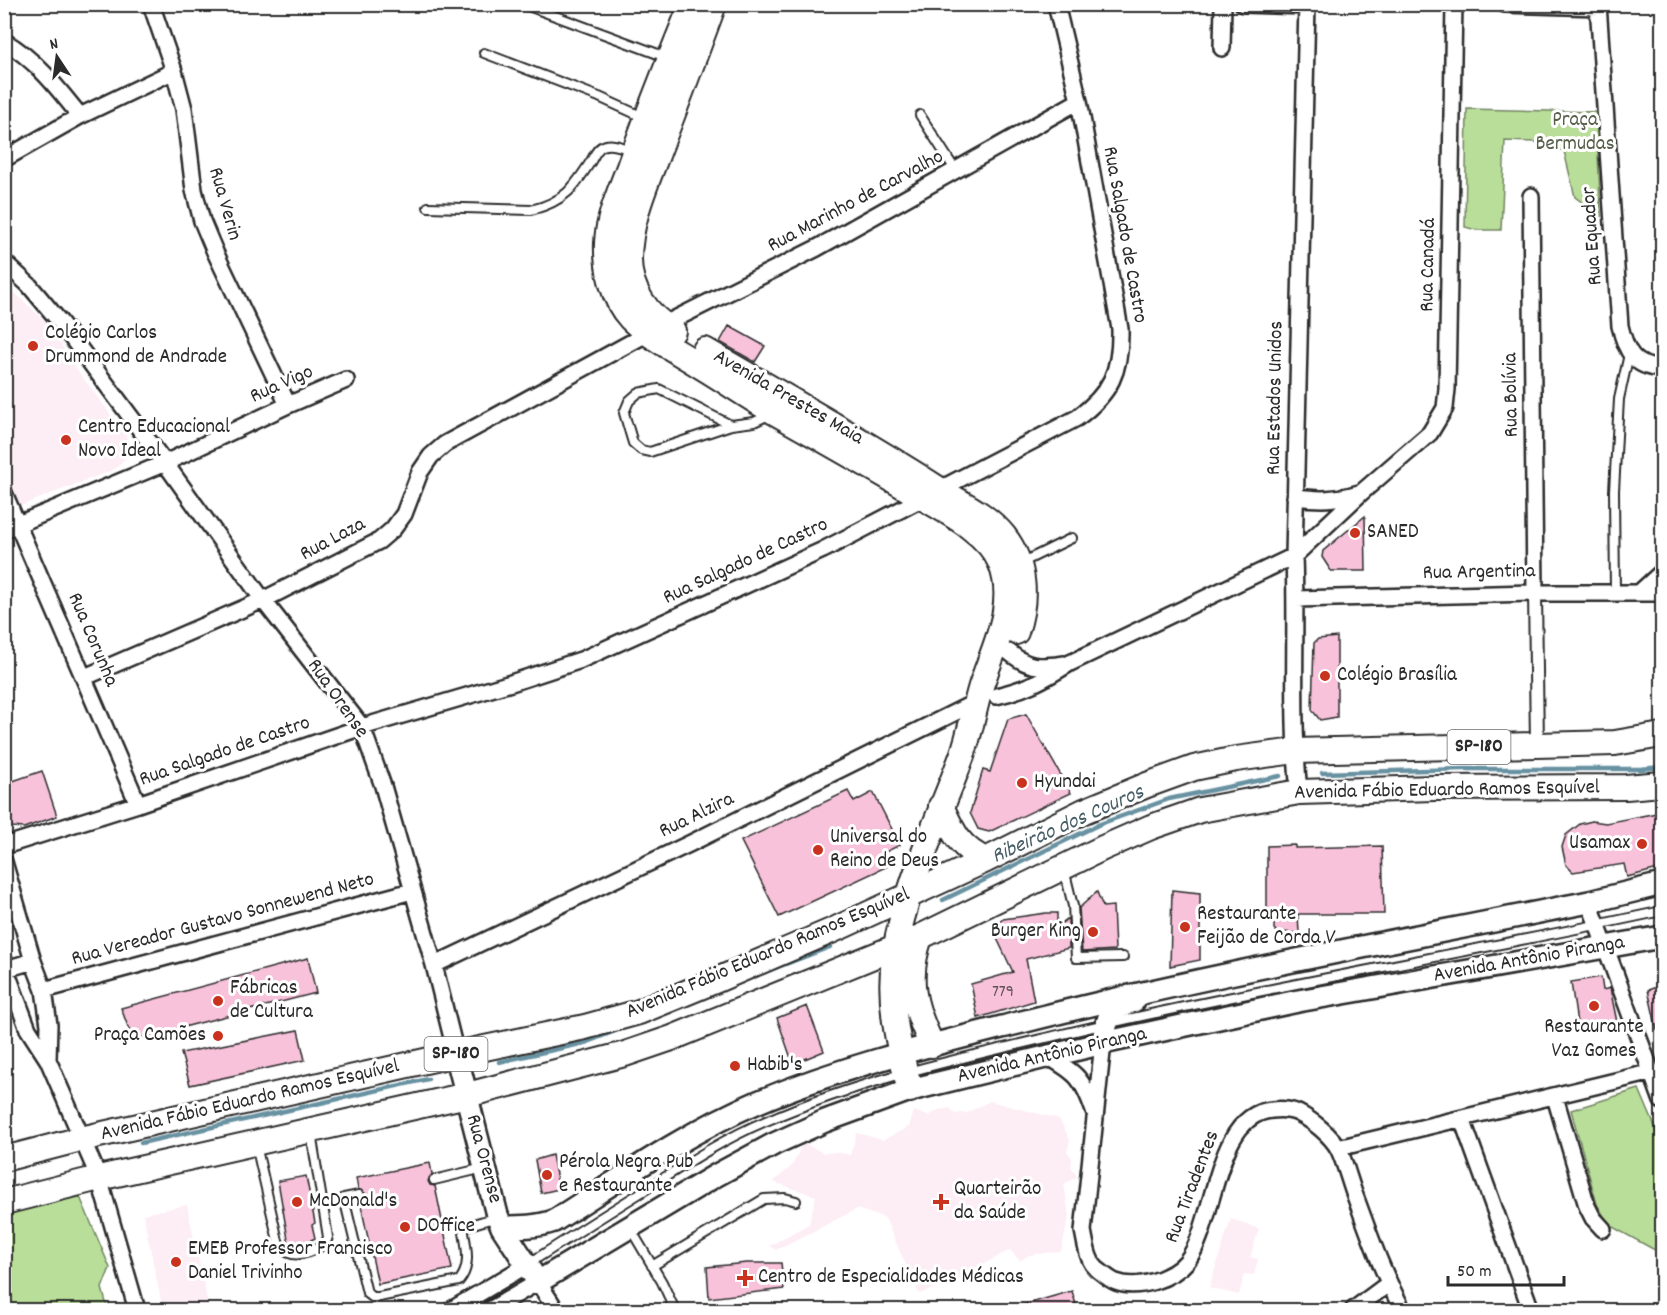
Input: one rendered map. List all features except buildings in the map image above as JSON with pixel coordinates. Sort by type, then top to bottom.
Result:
[{"type":"main road","name":"Avenida Prestes Maia","points":[[692,4],[646,118],[610,221],[607,245],[608,267],[614,290],[629,317],[656,328],[779,404],[880,452],[930,494],[966,505],[993,524],[1005,537],[1011,568],[1025,599],[1021,619],[1009,652],[985,692]]},
{"type":"main road","name":"Avenida Prestes Maia","points":[[656,328],[642,305],[633,283],[629,262],[630,243],[639,203],[714,4]]},
{"type":"main road","name":"Avenida Prestes Maia","points":[[905,1072],[894,1018],[892,992],[896,947],[910,894],[941,807],[963,753],[980,736],[985,692],[1007,605],[1011,568]]},
{"type":"main road","name":"Avenida Fábio Eduardo Ramos Esquível","points":[[4,1159],[81,1139],[585,1027],[639,1012],[717,980],[986,860],[1084,811],[1147,784],[1194,768],[1295,752],[1615,743],[1662,735]]},
{"type":"main road","name":"Avenida Fábio Eduardo Ramos Esquível","points":[[4,1202],[99,1178],[466,1095],[625,1054],[672,1038],[920,937],[1150,827],[1185,814],[1299,792],[1434,788],[1626,787],[1662,784]]},
{"type":"main road","points":[[941,807],[955,835],[966,849],[986,860]]},
{"type":"main road","name":"Avenida Antônio Piranga","points":[[532,1273],[629,1227],[774,1144],[825,1122],[905,1072],[932,1045],[1122,996],[1589,902],[1662,884]]},
{"type":"main road","points":[[910,894],[923,915],[943,927]]},
{"type":"main road","points":[[920,937],[913,964],[912,991],[917,1010],[932,1045]]},
{"type":"main road","name":"Avenida Antônio Piranga","points":[[500,1222],[528,1227],[554,1221],[705,1128],[755,1103],[809,1081],[1047,1056],[1104,1033],[1662,937]]},
{"type":"main road","points":[[1104,1033],[1111,1013],[1126,1003],[1183,984]]},
{"type":"main road","name":"Rua Orense","points":[[456,1054],[500,1222],[532,1273]]},
{"type":"street","name":"Rua Verin","points":[[151,4],[174,71],[184,109],[194,190],[202,221],[288,405]]},
{"type":"street","name":"Rua Salgado de Castro","points":[[4,846],[138,804],[362,727],[581,660],[812,555],[1077,418],[1094,406],[1106,392],[1116,373],[1121,351],[1120,329],[1080,102],[1056,4]]},
{"type":"street","points":[[1222,48],[1223,4]]},
{"type":"street","points":[[1243,4],[1307,5]]},
{"type":"street","name":"Rua Canadá","points":[[1294,556],[1362,492],[1430,433],[1445,408],[1454,4]]},
{"type":"street","points":[[1504,4],[1598,6]]},
{"type":"street","name":"Rua Estados Unidos","points":[[1299,792],[1295,752],[1294,556],[1307,5]]},
{"type":"street","name":"Rua Equador","points":[[1598,6],[1620,326],[1629,354]]},
{"type":"street","points":[[4,40],[24,53],[52,81],[80,116]]},
{"type":"street","points":[[4,159],[80,116],[174,71]]},
{"type":"street","name":"Rua Marinho de Carvalho","points":[[656,328],[817,248],[1080,102]]},
{"type":"street","name":"Rua Bolívia","points":[[1531,196],[1535,593]]},
{"type":"street","name":"Rua Orense","points":[[4,262],[28,285],[60,322],[263,600],[362,727],[383,786],[434,965],[456,1054]]},
{"type":"street","name":"Rua Laza","points":[[85,678],[263,600],[379,541],[404,514],[420,472],[431,456],[444,444],[656,328]]},
{"type":"street","points":[[1629,354],[1644,365],[1662,369]]},
{"type":"street","name":"Rua Vigo","points":[[12,527],[165,463],[346,380]]},
{"type":"street","name":"Rua Canadá","points":[[1295,497],[1337,499],[1362,492]]},
{"type":"street","name":"Rua Corunha","points":[[4,494],[12,527],[85,678],[138,804]]},
{"type":"street","name":"Rua Alzira","points":[[434,965],[689,844],[985,692],[1018,691],[1040,682],[1070,663],[1294,556]]},
{"type":"street","points":[[1639,593],[1662,572]]},
{"type":"street","points":[[1535,593],[1537,745]]},
{"type":"street","name":"Rua Argentina","points":[[1296,599],[1535,593],[1662,593]]},
{"type":"street","name":"Rua Alzira","points":[[1009,652],[1022,662],[1033,666],[1044,667],[1070,663]]},
{"type":"street","points":[[4,862],[33,961],[44,990],[49,1025],[48,1060]]},
{"type":"street","name":"Rua Vereador Gustavo Sonnewend Neto","points":[[44,990],[412,891]]},
{"type":"street","points":[[1589,902],[1662,1101]]},
{"type":"street","points":[[33,961],[5,967],[28,1029],[48,1060],[99,1178],[137,1311]]},
{"type":"street","name":"Rua Tiradentes","points":[[1104,1033],[1083,1231],[1090,1259],[1096,1268],[1116,1282],[1144,1284],[1168,1276],[1188,1260],[1230,1143],[1242,1123],[1253,1114],[1284,1109],[1299,1114],[1318,1127],[1338,1148],[1388,1284],[1403,1311]]},
{"type":"street","name":"Rua Tiradentes","points":[[1047,1056],[1070,1069],[1078,1077],[1095,1114]]},
{"type":"street","points":[[1338,1148],[1653,1072]]},
{"type":"street","points":[[1555,1097],[1587,1206],[1593,1218],[1603,1229]]},
{"type":"street","points":[[1462,1119],[1531,1311]]},
{"type":"street","points":[[532,1273],[556,1311]]},
{"type":"street","name":"Avenida Antônio Piranga","points":[[451,1311],[532,1273]]},
{"type":"street","name":"Avenida Antônio Piranga","points":[[490,1311],[532,1273]]},
{"type":"street","points":[[1353,1311],[1388,1284]]},
{"type":"lane","points":[[523,4],[670,58]]},
{"type":"lane","points":[[484,52],[646,118]]},
{"type":"lane","points":[[920,115],[956,171]]},
{"type":"lane","points":[[428,207],[531,210],[547,207],[560,200],[576,185],[597,150],[603,146],[614,145],[634,151]]},
{"type":"lane","points":[[1615,592],[1614,491],[1620,399],[1629,354]]},
{"type":"lane","points":[[731,424],[659,389],[638,393],[629,401],[624,413],[633,443],[641,450],[650,452],[731,424],[754,422],[779,404]]},
{"type":"lane","points":[[1011,568],[1072,538]]},
{"type":"lane","points":[[1063,868],[1073,906],[1076,958],[1124,957]]},
{"type":"lane","points":[[532,1273],[675,1171],[753,1127],[829,1095],[905,1072],[1104,1033],[1296,983],[1662,911]]},
{"type":"lane","points":[[256,1144],[278,1241],[285,1251],[297,1254],[320,1248],[325,1245],[328,1237],[311,1131]]},
{"type":"lane","points":[[434,1180],[485,1168]]},
{"type":"lane","points":[[359,1195],[344,1198],[366,1293],[372,1297],[459,1281],[468,1257],[463,1227],[500,1222]]},
{"type":"lane","points":[[652,1266],[764,1199],[785,1198],[796,1201]]},
{"type":"lane","points":[[629,1227],[662,1282],[675,1311]]},
{"type":"shaded area","name":"Centro Educacional Novo Ideal","points":[[4,283],[50,326],[74,366],[126,435],[128,445],[128,455],[115,469],[20,506],[5,470]]},
{"type":"shaded area","name":"Quarteirão da Saúde","points":[[990,1101],[1059,1119],[1070,1140],[1067,1151],[1072,1158],[1071,1166],[1077,1177],[1064,1184],[1069,1216],[1061,1251],[1029,1255],[1020,1261],[1010,1250],[947,1284],[919,1294],[885,1218],[857,1209],[776,1250],[769,1246],[809,1224],[816,1196],[773,1182],[792,1166],[803,1143],[824,1153],[835,1152],[850,1155],[857,1133],[883,1140],[909,1127],[914,1111],[928,1116],[939,1110],[950,1108],[955,1114],[965,1114]]},
{"type":"shaded area","name":"EMEB Professor Francisco Daniel Trivinho","points":[[187,1205],[209,1310],[163,1310],[143,1214]]},
{"type":"shaded area","points":[[1231,1219],[1259,1229],[1250,1257],[1258,1259],[1254,1275],[1244,1274],[1239,1295],[1209,1288]]},
{"type":"green space","name":"Praça Bermudas","points":[[1467,109],[1596,112],[1601,216],[1575,197],[1564,151],[1535,142],[1505,141],[1501,230],[1476,230],[1465,227]]},
{"type":"green space","points":[[1639,1089],[1662,1143],[1662,1254],[1609,1225],[1597,1204],[1571,1110]]},
{"type":"green space","points":[[80,1197],[110,1268],[102,1288],[108,1310],[5,1310],[5,1213]]},
{"type":"waterway","name":"Ribeirão dos Couros","points":[[1322,773],[1662,767]]},
{"type":"waterway","name":"Ribeirão dos Couros","points":[[943,900],[1100,824],[1169,799],[1280,776]]},
{"type":"waterway","name":"Ribeirão dos Couros","points":[[765,972],[830,947]]},
{"type":"waterway","name":"Ribeirão dos Couros","points":[[499,1062],[585,1043],[620,1029]]},
{"type":"waterway","points":[[141,1143],[428,1079]]},
{"type":"place","name":"Colégio Carlos Drummond de Andrade","points":[[33,346]]},
{"type":"place","name":"Centro Educacional Novo Ideal","points":[[66,440]]},
{"type":"place","name":"SANED","points":[[1355,533]]},
{"type":"place","name":"Colégio Brasília","points":[[1325,676]]},
{"type":"place","name":"Hyundai","points":[[1022,783]]},
{"type":"place","name":"Usamax","points":[[1642,844]]},
{"type":"place","name":"Universal do Reino de Deus","points":[[818,850]]},
{"type":"place","name":"Restaurante Feijão de Corda V","points":[[1185,927]]},
{"type":"place","name":"Burger King","points":[[1093,932]]},
{"type":"place","name":"Fábricas de Cultura","points":[[218,1001]]},
{"type":"place","name":"Restaurante Vaz Gomes","points":[[1594,1006]]},
{"type":"place","name":"Praça Camões","points":[[218,1036]]},
{"type":"place","name":"Habib's","points":[[735,1066]]},
{"type":"place","name":"Pérola Negra Pub e Restaurante","points":[[547,1175]]},
{"type":"place","name":"McDonald's","points":[[297,1202]]},
{"type":"place","name":"Quarteirão da Saúde","points":[[941,1202]]},
{"type":"place","name":"DOffice","points":[[405,1227]]},
{"type":"place","name":"EMEB Professor Francisco Daniel Trivinho","points":[[176,1262]]},
{"type":"place","name":"Centro de Especialidades Médicas","points":[[745,1278]]}]
